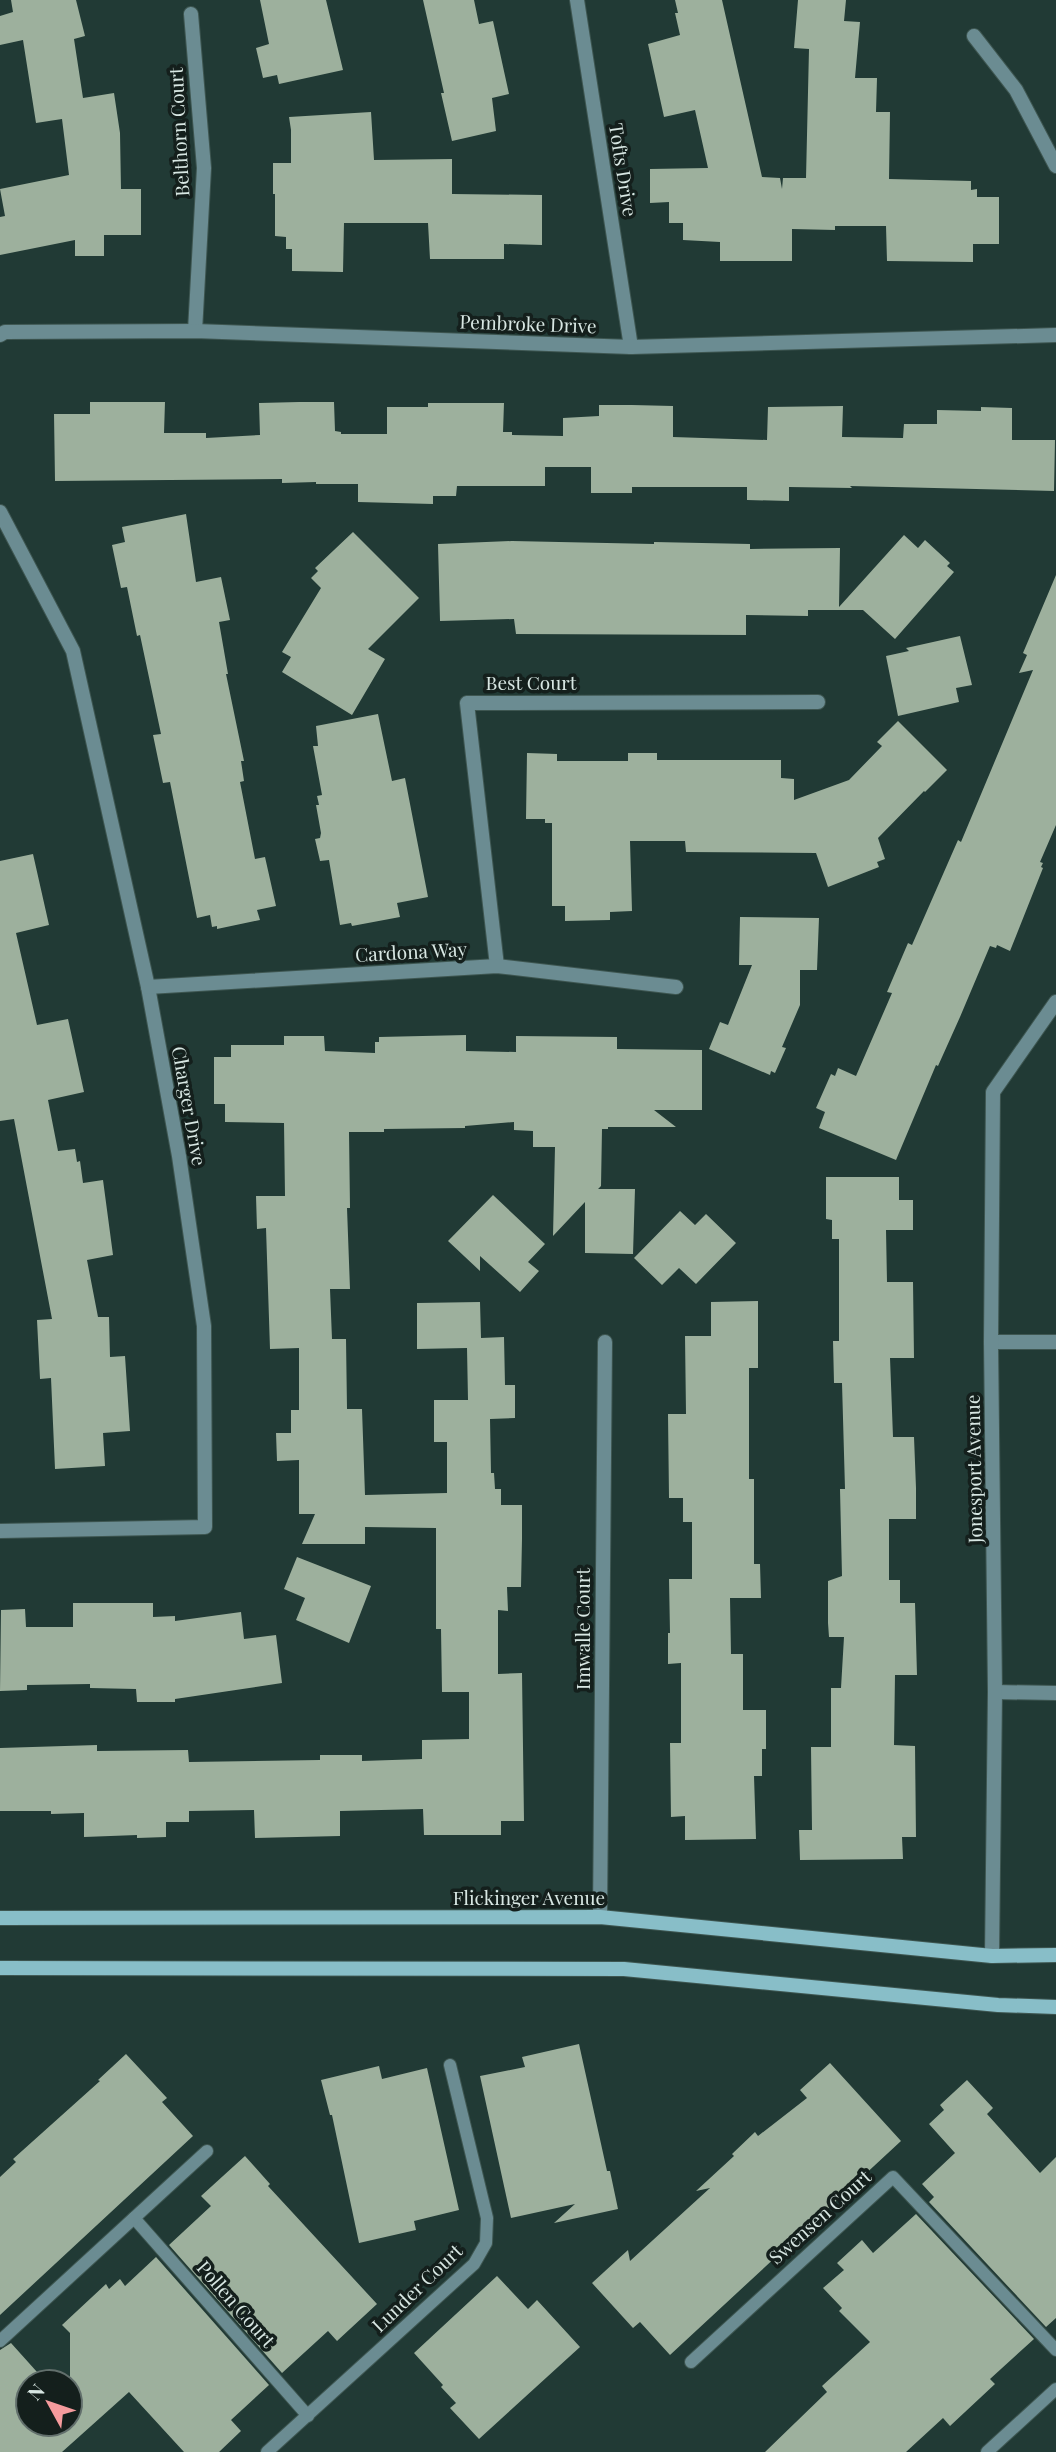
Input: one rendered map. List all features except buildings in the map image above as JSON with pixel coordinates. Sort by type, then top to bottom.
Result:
[{"type":"main road","name":"Flickinger Avenue","points":[[0,1918],[600,1917],[992,1956],[1056,1955]]},
{"type":"main road","points":[[0,1968],[624,1969],[998,2006],[1056,2007]]},
{"type":"street","name":"Tofts Drive","points":[[577,0],[631,346]]},
{"type":"street","name":"Belthorn Court","points":[[191,15],[204,168],[195,331]]},
{"type":"street","points":[[974,36],[1016,90],[1056,166]]},
{"type":"street","name":"Pembroke Drive","points":[[0,335],[5,332],[195,331],[631,346],[1056,335]]},
{"type":"street","name":"Charger Drive","points":[[0,512],[73,651],[148,987],[179,1156],[204,1326],[205,1527],[0,1531]]},
{"type":"street","name":"Best Court","points":[[497,966],[467,703],[818,702]]},
{"type":"street","name":"Cardona Way","points":[[148,987],[497,966],[676,987]]},
{"type":"street","name":"Jonesport Avenue","points":[[992,1956],[995,1692],[991,1342],[993,1092],[1056,1002]]},
{"type":"street","name":"Imwalle Court","points":[[600,1917],[605,1342]]},
{"type":"street","points":[[991,1342],[1056,1342]]},
{"type":"street","points":[[995,1692],[1056,1693]]},
{"type":"lane","name":"Lunder Court","points":[[267,2452],[474,2264],[486,2242],[487,2218],[450,2066]]},
{"type":"lane","points":[[0,2341],[207,2151]]},
{"type":"lane","name":"Swensen Court","points":[[691,2362],[893,2177],[1056,2350]]},
{"type":"lane","name":"Pollen Court","points":[[134,2218],[309,2416]]},
{"type":"lane","points":[[988,2452],[1056,2389]]}]
